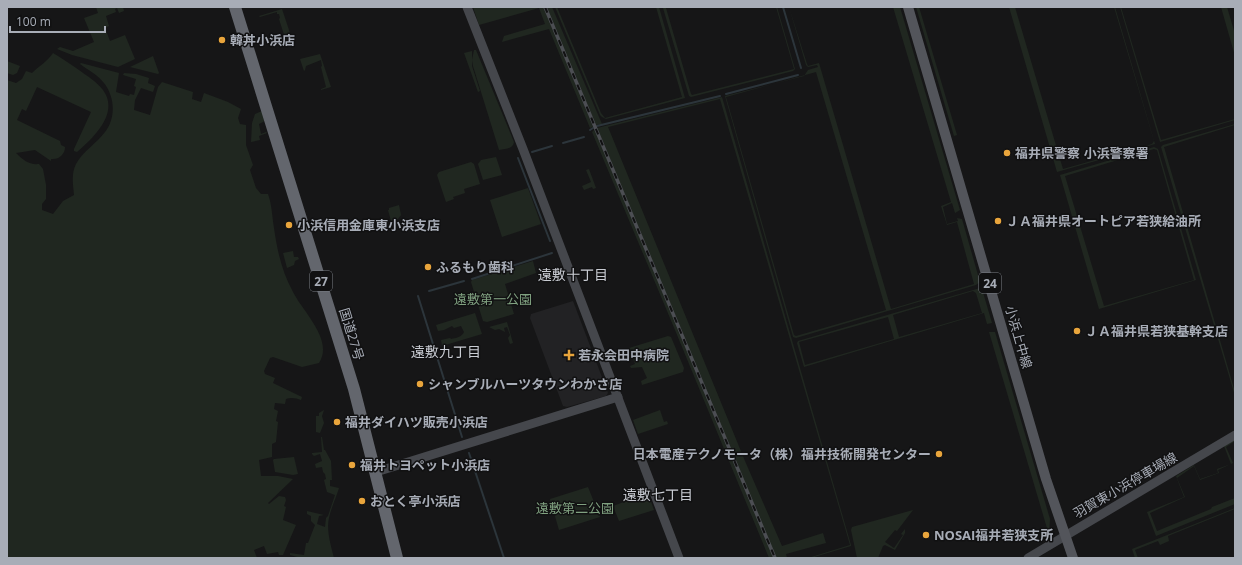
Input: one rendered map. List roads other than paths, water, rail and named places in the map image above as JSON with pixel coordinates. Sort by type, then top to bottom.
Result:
[{"type":"highway","name":"国道27号","points":[[235,7],[352,382],[397,558]]},
{"type":"main road","name":"小浜上中線","points":[[908,7],[1046,479],[1073,558]]},
{"type":"street","points":[[466,7],[525,156],[679,558]]},
{"type":"street","points":[[376,472],[618,397]]},
{"type":"street","name":"羽賀東小浜停車場線","points":[[1028,558],[1235,435]]},
{"type":"waterway","points":[[783,7],[801,68]]},
{"type":"waterway","points":[[726,94],[798,75]]},
{"type":"waterway","points":[[597,126],[720,96]]},
{"type":"waterway","points":[[563,143],[584,137]]},
{"type":"waterway","points":[[532,152],[552,146]]},
{"type":"waterway","points":[[518,158],[550,241]]},
{"type":"waterway","points":[[472,279],[552,253]]},
{"type":"waterway","points":[[429,291],[464,281]]},
{"type":"waterway","points":[[418,296],[462,437]]},
{"type":"waterway","points":[[469,453],[504,558]]},
{"type":"railway","points":[[545,7],[775,558]]},
{"type":"place","name":"韓丼小浜店","points":[[222,40]]},
{"type":"place","name":"福井県警察 小浜警察署","points":[[1007,153]]},
{"type":"place","name":"ＪＡ福井県オートピア若狭給油所","points":[[998,221]]},
{"type":"place","name":"小浜信用金庫東小浜支店","points":[[289,225]]},
{"type":"place","name":"ふるもり歯科","points":[[428,267]]},
{"type":"place","name":"ＪＡ福井県若狭基幹支店","points":[[1077,331]]},
{"type":"place","name":"若永会田中病院","points":[[569,355]]},
{"type":"place","name":"シャンブルハーツタウンわかさ店","points":[[420,384]]},
{"type":"place","name":"福井ダイハツ販売小浜店","points":[[337,422]]},
{"type":"place","name":"日本電産テクノモータ（株）福井技術開発センター","points":[[939,454]]},
{"type":"place","name":"福井トヨペット小浜店","points":[[352,465]]},
{"type":"place","name":"おとく亭小浜店","points":[[362,501]]},
{"type":"place","name":"NOSAI福井若狭支所","points":[[926,535]]},
{"type":"district","name":"遠敷十丁目","points":[[573,274]]},
{"type":"district","name":"遠敷九丁目","points":[[446,351]]},
{"type":"district","name":"遠敷七丁目","points":[[658,494]]},
{"type":"park label","name":"遠敷第一公園","points":[[493,299]]},
{"type":"park label","name":"遠敷第二公園","points":[[575,508]]}]
